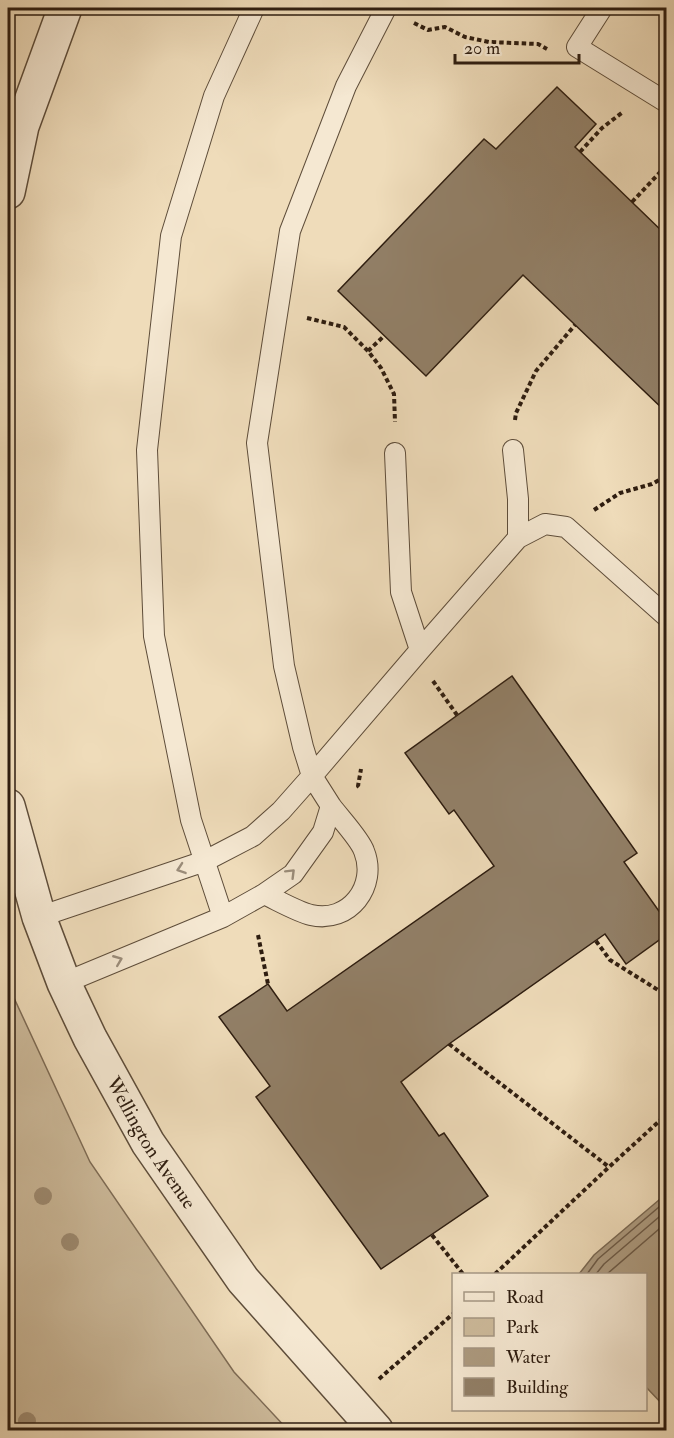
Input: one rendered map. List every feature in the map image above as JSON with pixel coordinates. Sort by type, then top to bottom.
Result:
[{"type":"street","points":[[8,192],[22,126],[58,10]]},
{"type":"street","name":"Wellington Avenue","points":[[8,806],[39,917],[64,983],[90,1038],[148,1143],[243,1280],[376,1431]]},
{"type":"lane","points":[[223,917],[191,820],[154,636],[147,450],[171,236],[214,96],[254,8]]},
{"type":"lane","points":[[264,894],[310,915],[326,916],[342,912],[355,902],[363,891],[368,877],[368,862],[363,848],[331,806],[312,776],[303,747],[284,666],[257,443],[290,231],[346,86],[386,8]]},
{"type":"lane","points":[[602,8],[577,46],[666,102]]},
{"type":"lane","points":[[513,450],[518,499],[518,538]]},
{"type":"lane","points":[[396,453],[401,592],[420,650]]},
{"type":"lane","points":[[39,917],[205,861],[253,836],[282,811],[518,538],[545,524],[566,527],[666,616]]},
{"type":"lane","points":[[64,983],[223,917],[264,894],[293,874],[323,832],[331,806]]},
{"type":"path","points":[[386,8],[428,30],[445,27],[465,37],[489,42],[538,44],[555,53]]},
{"type":"path","points":[[580,152],[602,128],[626,111]]},
{"type":"path","points":[[632,202],[666,166]]},
{"type":"path","points":[[277,316],[308,318],[344,327],[368,351],[381,368],[394,393],[396,453]]},
{"type":"path","points":[[513,450],[516,413],[536,371],[575,325]]},
{"type":"path","points":[[368,351],[384,336]]},
{"type":"path","points":[[566,527],[620,493],[652,484],[666,476]]},
{"type":"path","points":[[257,934],[268,984]]},
{"type":"path","points":[[596,941],[610,960],[658,990],[666,992]]},
{"type":"path","points":[[449,1044],[609,1167]]},
{"type":"path","points":[[497,1273],[666,1115]]},
{"type":"path","points":[[432,1235],[461,1273]]},
{"type":"path","points":[[352,1403],[452,1314]]},
{"type":"green space","points":[[8,985],[90,1162],[234,1372],[288,1430],[8,1430]]},
{"type":"water","points":[[666,1194],[666,1408],[647,1388],[647,1273],[580,1273],[594,1255]]},
{"type":"building","points":[[557,87],[596,124],[575,147],[666,235],[666,412],[523,275],[426,376],[338,291],[484,139],[496,149]]},
{"type":"building","points":[[512,676],[637,853],[624,862],[666,921],[666,935],[626,964],[605,934],[449,1044],[401,1082],[439,1136],[444,1133],[488,1196],[381,1269],[256,1097],[270,1086],[219,1017],[268,984],[287,1011],[494,866],[454,810],[449,814],[405,753]]}]
